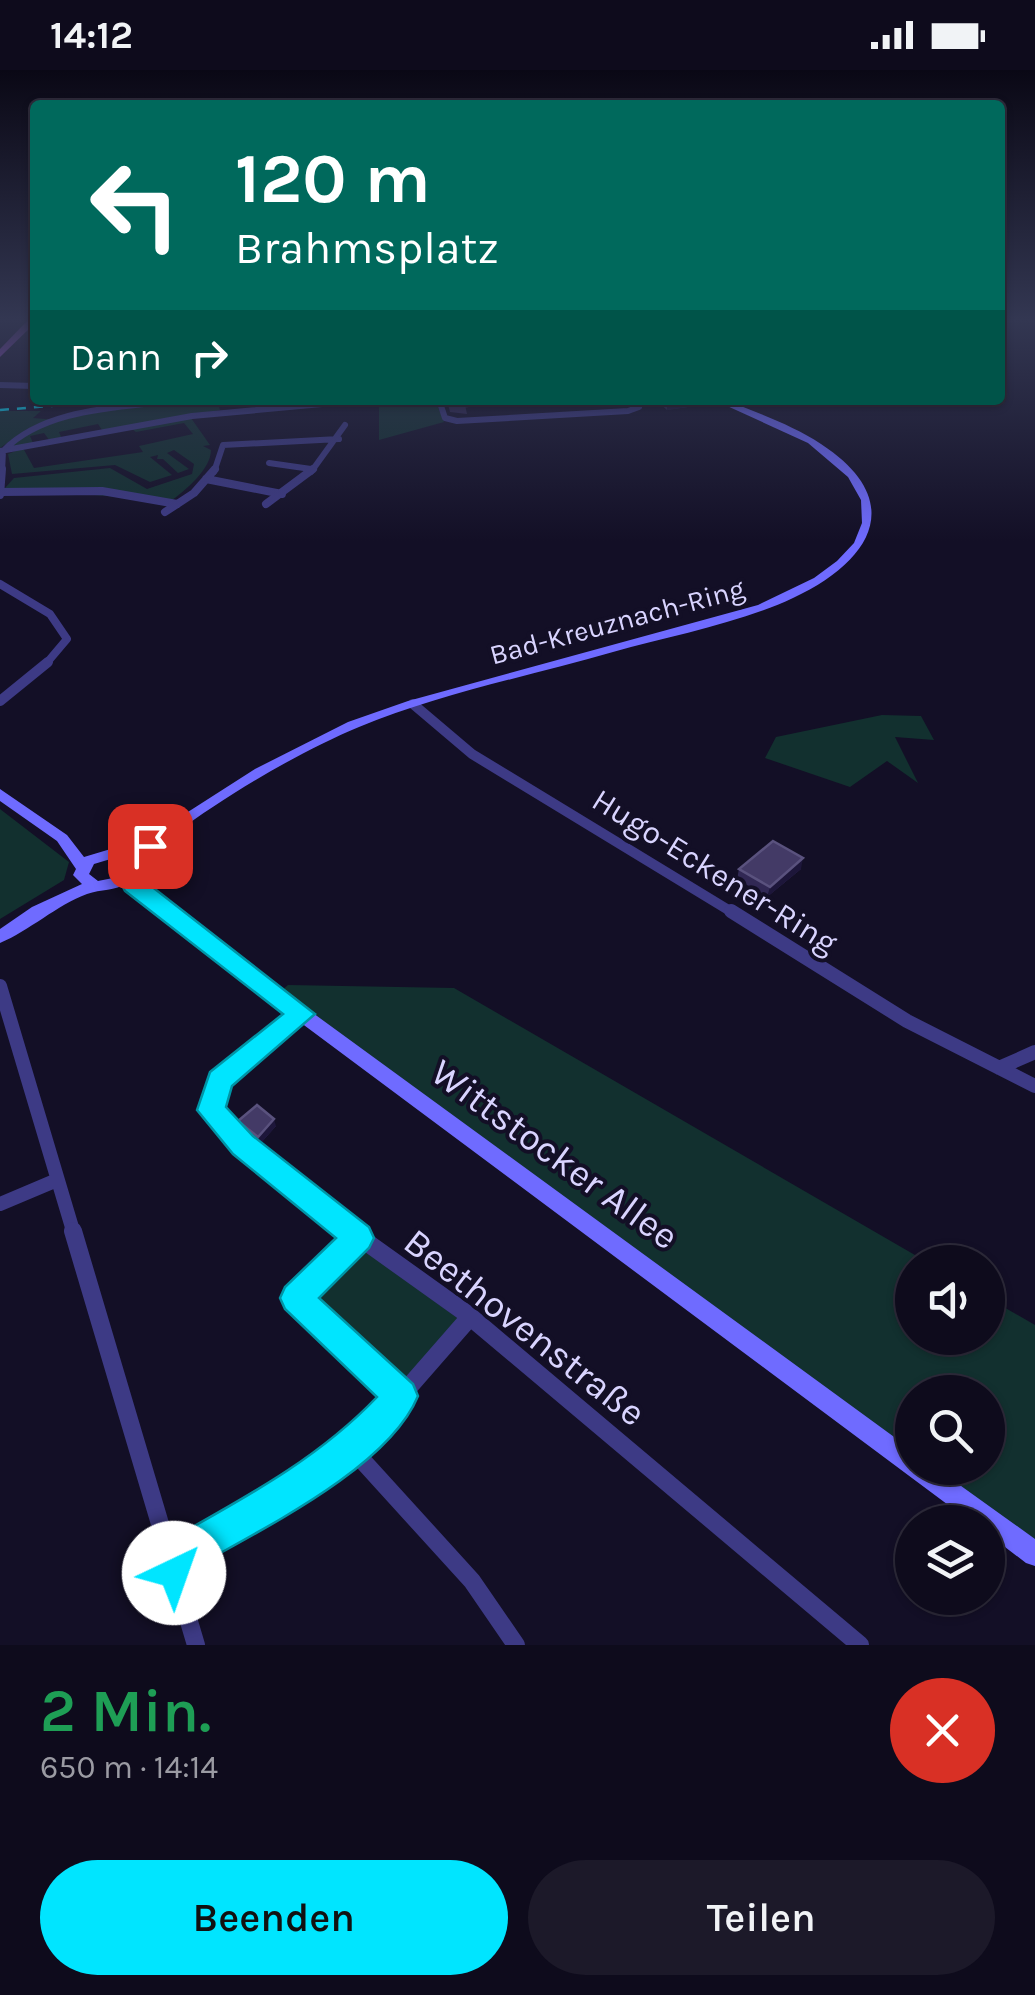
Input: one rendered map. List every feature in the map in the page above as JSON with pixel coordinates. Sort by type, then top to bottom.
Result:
[{"type":"main road","name":"Bad-Kreuznach-Ring","points":[[120,861],[308,744],[413,704],[762,607],[800,593],[838,570],[866,530],[868,510],[860,488],[846,468],[803,436],[730,405]]},
{"type":"main road","points":[[0,794],[62,838],[120,861],[154,904]]},
{"type":"main road","points":[[62,838],[92,879],[154,904]]},
{"type":"main road","points":[[0,937],[120,861]]},
{"type":"main road","points":[[92,879],[120,861]]},
{"type":"main road","name":"Wittstocker Allee","points":[[154,904],[895,1451]]},
{"type":"main road","name":"Wittstocker Allee","points":[[941,1485],[1035,1554]]},
{"type":"street","points":[[152,405],[40,426],[14,438],[2,451],[1,494],[89,490],[176,504]]},
{"type":"street","points":[[2,451],[192,416],[312,405]]},
{"type":"street","points":[[441,405],[445,418],[458,421],[628,411],[637,410],[636,405]]},
{"type":"street","points":[[266,504],[311,469],[339,439],[345,425]]},
{"type":"street","points":[[164,512],[198,492],[221,460],[223,446],[339,439]]},
{"type":"street","points":[[269,463],[311,469]]},
{"type":"street","points":[[206,479],[282,494]]},
{"type":"street","points":[[75,504],[89,490]]},
{"type":"street","points":[[146,511],[161,501]]},
{"type":"street","points":[[0,584],[50,614],[68,639],[42,668],[0,701]]},
{"type":"street","name":"Hugo-Eckener-Ring","points":[[413,704],[472,754],[553,804],[769,932],[907,1021],[1035,1086]]},
{"type":"street","points":[[0,986],[196,1645]]},
{"type":"street","name":"Beethovenstraße","points":[[302,1014],[220,1080],[211,1110],[243,1145],[358,1238],[470,1317],[860,1645]]},
{"type":"street","points":[[999,1068],[1035,1052]]},
{"type":"street","points":[[0,1204],[57,1180]]},
{"type":"street","points":[[358,1238],[296,1298],[401,1396]]},
{"type":"street","points":[[171,1560],[306,1482],[352,1448],[470,1317]]},
{"type":"street","points":[[352,1448],[472,1582],[516,1645]]},
{"type":"green space","points":[[218,405],[220,410],[102,430],[98,424],[59,432],[62,439],[50,441],[44,433],[30,436],[33,443],[12,447],[42,427],[118,409]]},
{"type":"green space","points":[[379,405],[437,405],[444,422],[379,440]]},
{"type":"green space","points":[[0,411],[41,411],[33,418],[56,420],[27,429],[0,448]]},
{"type":"green space","points":[[191,418],[210,445],[203,446],[211,450],[210,457],[197,478],[171,501],[5,488],[14,478],[110,468],[147,489],[192,474],[194,464],[174,450],[167,453],[189,469],[178,473],[163,459],[157,459],[158,455],[150,457],[172,475],[150,482],[115,465],[12,474],[8,454],[23,448],[34,468],[143,452],[139,446],[193,434],[184,423],[136,432],[132,429]]},
{"type":"green space","points":[[882,715],[921,716],[934,740],[895,737],[918,783],[887,761],[850,787],[765,758],[776,737]]},
{"type":"green space","points":[[0,809],[69,862],[64,880],[0,919]]},
{"type":"green space","points":[[288,985],[454,988],[898,1245],[895,1355],[1005,1355],[1005,1308],[1035,1325],[1035,1546],[1005,1524],[1005,1505],[979,1505],[951,1485],[1005,1485],[1005,1375],[895,1375],[895,1444],[280,992]]},
{"type":"green space","points":[[362,1249],[459,1319],[402,1384],[317,1309],[317,1291]]},
{"type":"building","points":[[773,841],[803,858],[770,887],[739,869]]},
{"type":"building","points":[[257,1105],[274,1119],[258,1137],[238,1121]]},
{"type":"railway","points":[[0,410],[62,405]]},
{"type":"route","points":[[150,846],[131,863],[128,874],[134,885],[302,1014],[228,1071],[211,1099],[211,1110],[222,1127],[358,1238],[296,1298],[401,1396],[352,1448],[306,1482],[171,1560],[174,1573]]}]
